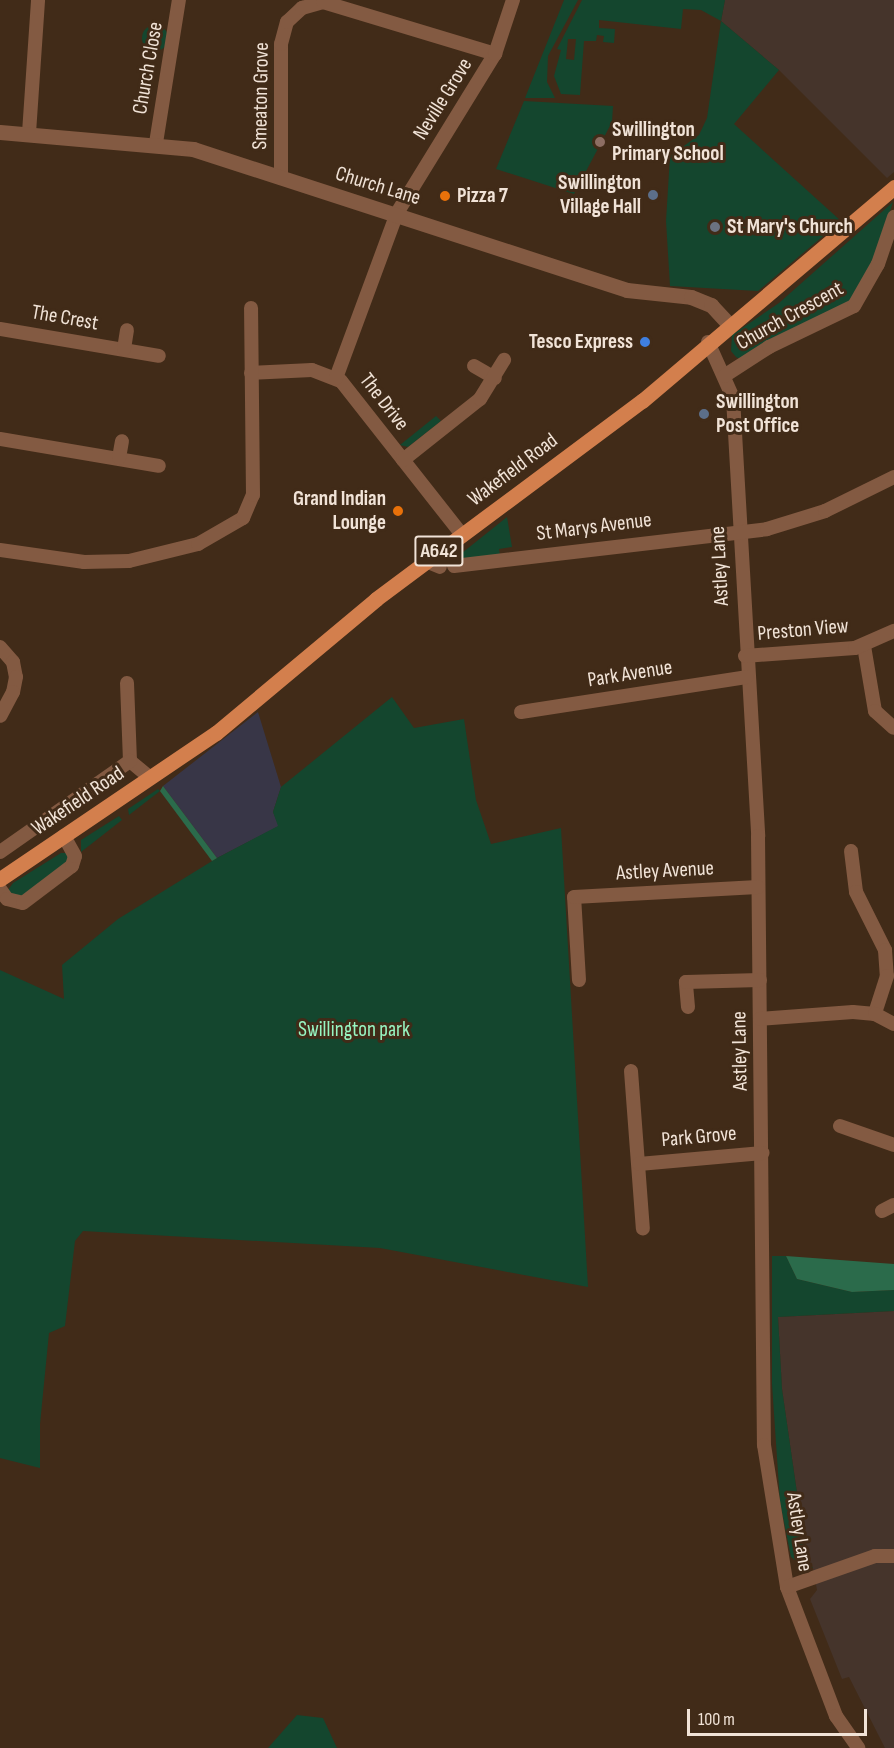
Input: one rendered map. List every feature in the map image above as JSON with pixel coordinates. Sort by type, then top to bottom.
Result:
[{"type":"main road","name":"Wakefield Road","points":[[0,879],[216,733],[433,564],[462,535],[642,401],[729,324],[894,188]]},
{"type":"street","points":[[29,133],[38,0]]},
{"type":"street","name":"Church Close","points":[[156,143],[179,0]]},
{"type":"street","name":"Neville Grove","points":[[397,213],[495,54],[513,0]]},
{"type":"street","name":"Smeaton Grove","points":[[281,178],[281,44],[287,22],[302,8],[323,2],[495,54]]},
{"type":"street","name":"Church Lane","points":[[0,132],[156,143],[203,152],[397,213],[627,290],[691,297],[711,305],[729,324]]},
{"type":"street","name":"The Drive","points":[[397,213],[336,378],[349,387],[462,535]]},
{"type":"street","name":"Church Crescent","points":[[724,376],[769,347],[854,306],[878,264],[894,217]]},
{"type":"street","points":[[0,550],[84,562],[129,561],[198,544],[233,526],[247,513],[253,495],[251,308]]},
{"type":"street","name":"The Crest","points":[[0,329],[159,356]]},
{"type":"street","name":"The Crest","points":[[124,350],[127,330]]},
{"type":"street","name":"Astley Lane","points":[[708,342],[733,399],[746,677],[759,887],[764,1445],[787,1587],[836,1716],[858,1748]]},
{"type":"street","points":[[403,460],[480,399],[504,360]]},
{"type":"street","points":[[474,366],[495,378]]},
{"type":"street","points":[[252,373],[312,370],[336,378]]},
{"type":"street","points":[[0,439],[159,465]]},
{"type":"street","points":[[119,458],[122,441]]},
{"type":"street","name":"St Marys Avenue","points":[[454,566],[791,524],[894,477]]},
{"type":"street","name":"Preston View","points":[[745,656],[864,646],[894,632]]},
{"type":"street","name":"Preston View","points":[[864,646],[875,711],[894,729]]},
{"type":"street","points":[[0,647],[13,662],[16,677],[14,692],[0,716]]},
{"type":"street","name":"Park Avenue","points":[[521,712],[746,677]]},
{"type":"street","name":"Wakefield Road","points":[[127,683],[130,761],[150,778]]},
{"type":"street","name":"Wakefield Road","points":[[0,852],[130,761]]},
{"type":"street","points":[[0,888],[7,898],[22,903],[72,866],[75,856],[64,836]]},
{"type":"street","points":[[850,851],[856,892],[887,935],[887,976],[875,1014]]},
{"type":"street","name":"Astley Avenue","points":[[579,980],[574,897],[759,887]]},
{"type":"street","points":[[688,1007],[686,982],[760,980]]},
{"type":"street","points":[[760,1019],[875,1014],[894,1024]]},
{"type":"street","name":"Park Grove","points":[[631,1071],[643,1229]]},
{"type":"street","points":[[840,1126],[894,1144]]},
{"type":"street","name":"Park Grove","points":[[639,1164],[763,1153]]},
{"type":"street","points":[[787,1587],[874,1557],[894,1556]]},
{"type":"shaded area","points":[[725,0],[894,0],[894,172],[887,178],[779,70],[721,21]]},
{"type":"shaded area","points":[[258,712],[281,787],[273,812],[279,826],[217,858],[163,786]]},
{"type":"shaded area","points":[[894,1311],[894,1748],[885,1748],[849,1677],[842,1679],[810,1599],[817,1590],[812,1563],[807,1562],[782,1389],[778,1317]]},
{"type":"green space","points":[[564,0],[578,0],[548,56],[547,82],[555,98],[525,98]]},
{"type":"green space","points":[[582,0],[725,0],[721,21],[701,10],[683,9],[681,29],[599,20],[599,28],[615,29],[614,43],[603,42],[604,36],[597,35],[596,41],[584,41],[580,95],[561,94],[554,76],[561,50],[557,49]],"holes":[[[568,39],[576,39],[574,60],[566,59]]]},
{"type":"green space","points":[[721,21],[779,70],[734,124],[841,221],[758,291],[670,286],[666,221],[670,156],[699,135],[707,118]]},
{"type":"green space","points":[[155,25],[164,29],[168,38],[164,47],[155,51],[146,47],[142,38],[146,29]]},
{"type":"green space","points":[[524,101],[613,106],[612,122],[574,194],[496,169]]},
{"type":"green space","points":[[893,202],[872,267],[850,303],[740,359],[736,357],[731,351],[732,335],[779,303]]},
{"type":"green space","points":[[436,416],[441,421],[408,447],[400,445]]},
{"type":"green space","points":[[507,517],[512,547],[499,549],[500,555],[452,561]]},
{"type":"green space","name":"Swillington park","points":[[392,697],[414,728],[464,719],[476,800],[491,844],[561,828],[588,1287],[380,1248],[83,1231],[75,1241],[65,1326],[49,1333],[40,1424],[40,1468],[0,1458],[0,970],[64,999],[62,965],[118,919],[217,858],[278,826],[273,812],[281,787]]},
{"type":"green space","points":[[163,786],[217,858],[212,861],[160,791]]},
{"type":"green space","points":[[158,789],[160,791],[129,815],[128,809]]},
{"type":"green space","points":[[119,816],[122,820],[81,852],[81,840]]},
{"type":"green space","points":[[61,853],[66,853],[70,860],[23,898],[16,899],[8,890],[13,883]]},
{"type":"green space","points":[[772,1256],[786,1256],[797,1279],[852,1292],[894,1290],[894,1311],[778,1317],[782,1389],[807,1562],[813,1568],[801,1565],[791,1557],[780,1502],[772,1384]]},
{"type":"green space","points":[[786,1256],[894,1264],[894,1290],[852,1292],[797,1279]]},
{"type":"green space","points":[[297,1715],[323,1718],[337,1748],[268,1748]]},
{"type":"place","name":"Swillington Primary School","points":[[600,142]]},
{"type":"place","name":"Swillington Village Hall","points":[[653,195]]},
{"type":"place","name":"Pizza 7","points":[[445,196]]},
{"type":"place","name":"St Mary's Church","points":[[715,227]]},
{"type":"place","name":"Tesco Express","points":[[645,342]]},
{"type":"place","name":"Swillington Post Office","points":[[704,414]]},
{"type":"place","name":"Grand Indian Lounge","points":[[398,511]]}]
